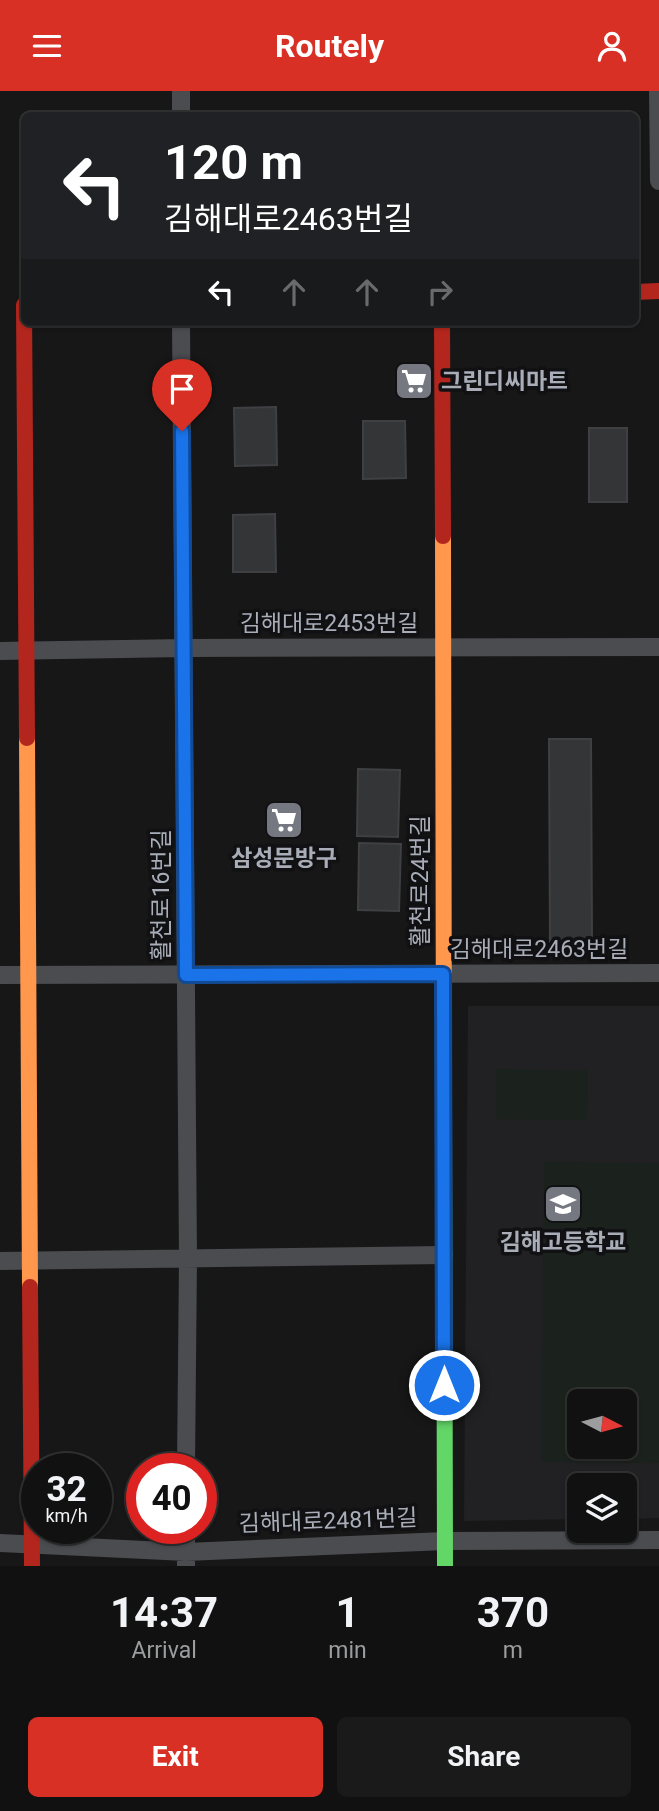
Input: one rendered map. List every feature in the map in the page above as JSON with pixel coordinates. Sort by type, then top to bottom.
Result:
[{"type":"street","points":[[181,91],[181,112]]},
{"type":"street","points":[[658,91],[659,181]]},
{"type":"street","points":[[639,292],[659,291]]},
{"type":"street","points":[[20,306],[26,650],[31,1453]]},
{"type":"street","name":"활천로16번길","points":[[181,326],[188,1259],[186,1453]]},
{"type":"street","name":"활천로24번길","points":[[442,326],[445,1566]]},
{"type":"street","name":"김해대로2453번길","points":[[0,651],[659,647]]},
{"type":"street","name":"김해대로2463번길","points":[[0,975],[659,973]]},
{"type":"street","points":[[0,1261],[444,1255]]},
{"type":"street","name":"김해대로2481번길","points":[[42,1544],[186,1559],[445,1541],[659,1539]]},
{"type":"street","name":"김해대로2481번길","points":[[0,1543],[21,1543]]},
{"type":"street","points":[[32,1544],[32,1566]]},
{"type":"shaded area","name":"김해고등학교","points":[[468,1006],[659,1006],[659,1518],[637,1519],[637,1473],[567,1473],[567,1519],[464,1521]]},
{"type":"shaded area","points":[[496,1069],[588,1070],[587,1120],[496,1119]]},
{"type":"shaded area","points":[[544,1162],[659,1163],[659,1463],[541,1462]]},
{"type":"building","points":[[276,407],[277,465],[235,466],[234,408]]},
{"type":"building","points":[[363,421],[405,421],[406,478],[363,479]]},
{"type":"building","points":[[589,428],[627,428],[627,502],[589,502]]},
{"type":"building","points":[[275,514],[276,572],[233,572],[233,515]]},
{"type":"building","points":[[549,739],[591,739],[592,942],[550,943]]},
{"type":"building","points":[[358,769],[400,770],[398,837],[357,836]]},
{"type":"building","points":[[359,843],[401,844],[399,911],[358,910]]},
{"type":"traffic: fast","points":[[444,1108],[445,1566]]},
{"type":"traffic: slow","points":[[443,536],[444,1108]]},
{"type":"traffic: slow","points":[[27,738],[30,1287]]},
{"type":"traffic: jam","points":[[639,292],[659,291]]},
{"type":"traffic: jam","points":[[24,326],[27,738]]},
{"type":"traffic: jam","points":[[442,326],[443,536]]},
{"type":"traffic: jam","points":[[30,1287],[32,1566]]},
{"type":"place","name":"그린디씨마트","points":[[414,381]]},
{"type":"place","name":"삼성문방구","points":[[284,820]]},
{"type":"place","name":"김해고등학교","points":[[563,1204]]},
{"type":"route","points":[[182,431],[186,975],[443,974],[444,1385]]}]
